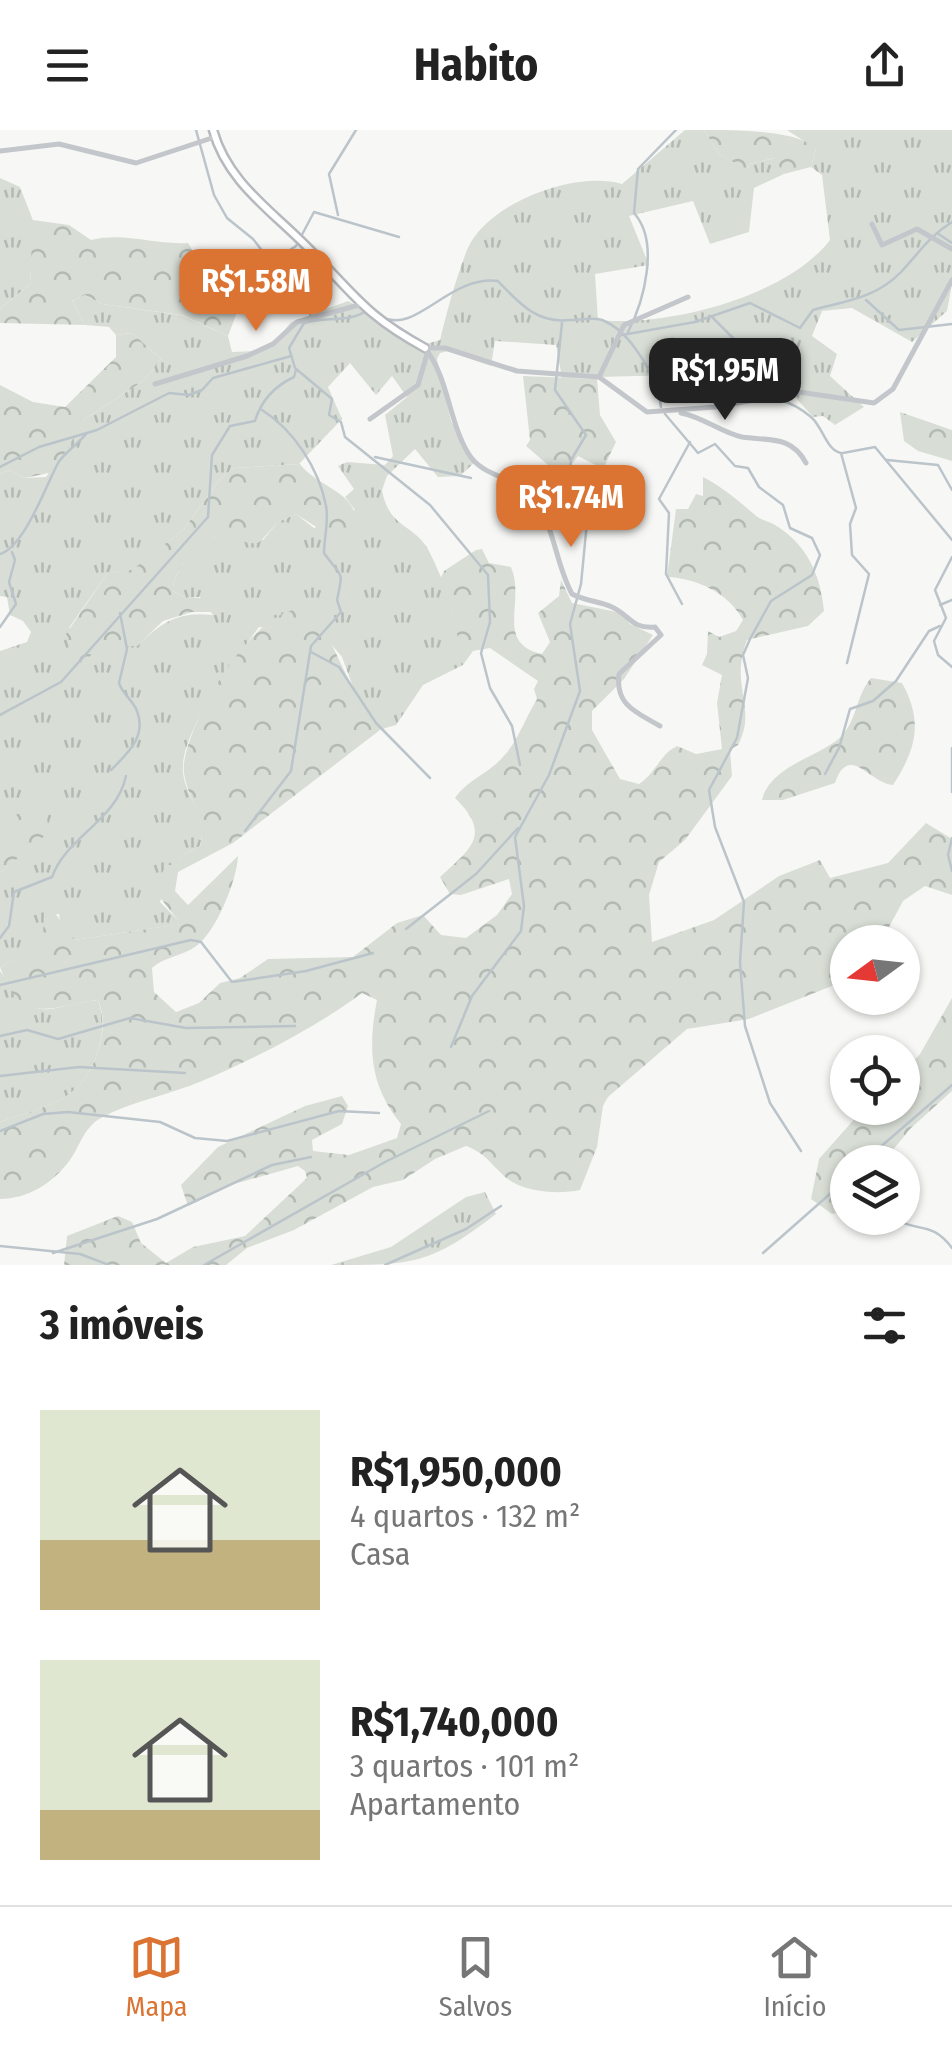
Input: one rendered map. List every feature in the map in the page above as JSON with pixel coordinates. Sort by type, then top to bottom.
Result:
[{"type":"street","points":[[0,152],[59,144],[136,163],[214,134],[246,190],[314,253],[359,304],[426,349],[441,374],[453,422],[468,452],[481,470],[515,483],[536,502],[548,526],[558,570],[572,594],[616,608],[626,622],[639,628],[656,627],[661,634],[619,674],[617,689],[625,706],[660,726]]},
{"type":"street","points":[[872,224],[882,245],[917,229],[952,249]]},
{"type":"street","points":[[674,412],[799,392],[865,403],[879,401],[898,380],[952,280]]},
{"type":"street","points":[[599,377],[624,326],[688,297]]},
{"type":"street","points":[[155,384],[262,350],[297,322],[359,304]]},
{"type":"street","points":[[426,349],[445,348],[517,371],[599,377],[641,410],[700,417],[740,436],[779,439],[797,450],[806,463]]},
{"type":"street","points":[[370,419],[418,385],[426,349]]},
{"type":"green space","points":[[685,130],[704,130],[719,154],[748,169],[749,164],[775,158],[784,174],[754,188],[749,232],[710,244],[693,201],[629,216],[649,265],[595,274],[598,320],[626,321],[690,313],[785,278],[830,240],[822,175],[811,167],[816,149],[787,130],[952,130],[952,284],[947,311],[912,342],[852,308],[822,311],[812,336],[837,354],[830,376],[864,407],[835,425],[823,416],[813,417],[795,397],[751,373],[562,378],[556,345],[495,341],[491,366],[448,351],[440,353],[437,359],[451,421],[474,463],[460,476],[438,477],[415,449],[387,476],[382,490],[390,512],[429,551],[456,621],[463,665],[423,685],[396,725],[379,730],[356,695],[342,657],[326,638],[259,627],[211,696],[184,756],[185,782],[202,824],[202,834],[200,846],[177,859],[160,902],[182,924],[74,940],[61,929],[59,914],[45,915],[42,945],[0,967],[0,873],[47,833],[10,820],[0,824],[0,651],[27,642],[31,632],[23,621],[10,615],[7,597],[0,596],[0,474],[9,470],[25,478],[46,477],[85,419],[143,381],[161,359],[132,333],[116,335],[109,327],[85,325],[72,301],[85,295],[102,304],[181,315],[228,336],[232,352],[254,351],[277,339],[291,322],[348,301],[426,344],[440,340],[467,250],[493,217],[513,204],[558,186],[603,181],[622,184]],"holes":[[[350,363],[376,395],[392,376],[407,397],[385,415],[393,456],[385,465],[347,462],[338,466],[354,489],[345,497],[355,510],[314,528],[296,514],[278,522],[263,540],[220,536],[201,545],[181,567],[173,591],[186,598],[200,597],[213,615],[171,620],[137,646],[103,646],[69,628],[108,572],[132,571],[184,529],[220,479],[234,468],[299,464],[342,419],[328,387]]]},
{"type":"green space","points":[[704,130],[782,135],[816,149],[811,167],[784,174],[774,158],[749,164],[748,170],[719,154]]},
{"type":"green space","points":[[0,178],[20,187],[34,223],[30,284],[0,309]]},
{"type":"green space","points":[[33,220],[69,225],[91,240],[116,237],[188,243],[200,262],[242,299],[228,336],[182,315],[102,304],[85,295],[72,301],[85,325],[0,323],[0,309],[30,284]]},
{"type":"green space","points":[[132,333],[161,359],[143,381],[85,419],[53,472],[25,478],[9,470],[0,474],[0,385],[33,402],[65,407],[116,357],[116,335]]},
{"type":"green space","points":[[523,376],[597,379],[600,415],[616,442],[603,469],[578,456],[562,477],[526,446],[530,440]]},
{"type":"green space","points":[[900,412],[952,430],[952,461],[918,451],[904,441]]},
{"type":"green space","points":[[300,464],[351,505],[356,526],[324,532],[296,514],[278,522],[258,544],[214,537],[181,567],[173,591],[186,598],[212,598],[219,612],[192,612],[163,621],[137,646],[103,646],[81,663],[71,656],[66,634],[108,572],[132,570],[184,529],[220,479],[234,468]]},
{"type":"green space","points":[[703,477],[796,542],[816,573],[824,611],[808,626],[747,640],[741,671],[745,719],[738,745],[730,750],[732,776],[685,840],[659,862],[649,895],[652,942],[714,920],[779,876],[820,860],[830,878],[888,863],[926,823],[952,839],[952,895],[925,886],[903,901],[890,925],[830,925],[830,987],[749,1019],[687,1029],[608,1097],[597,1147],[580,1190],[529,1189],[510,1181],[466,1146],[435,1159],[403,1180],[373,1187],[294,1230],[247,1248],[226,1265],[64,1265],[67,1236],[118,1216],[132,1222],[141,1243],[166,1263],[193,1247],[245,1236],[307,1178],[305,1171],[298,1166],[234,1184],[188,1206],[181,1185],[218,1147],[305,1106],[342,1096],[348,1106],[342,1124],[312,1140],[313,1151],[349,1155],[397,1138],[401,1124],[382,1095],[374,1065],[372,1034],[377,1000],[362,993],[305,1030],[243,1062],[101,1118],[48,1182],[30,1193],[0,1199],[0,1122],[71,1093],[90,1070],[103,1021],[98,1000],[53,1008],[29,1006],[18,999],[0,967],[41,945],[45,915],[53,910],[74,940],[181,924],[154,890],[166,865],[200,846],[200,817],[184,773],[186,754],[209,697],[228,666],[273,619],[296,610],[317,614],[356,695],[380,730],[233,843],[178,872],[175,891],[188,905],[238,856],[229,892],[203,940],[152,968],[154,992],[176,1012],[199,1003],[220,983],[240,978],[268,959],[353,957],[397,923],[423,915],[441,935],[466,938],[497,915],[512,894],[509,879],[461,895],[450,894],[440,877],[468,849],[475,832],[473,822],[455,798],[505,755],[537,699],[534,689],[538,681],[490,648],[473,651],[463,665],[452,608],[439,581],[444,571],[476,550],[482,549],[489,563],[511,567],[515,580],[515,631],[528,649],[542,654],[550,642],[538,613],[559,596],[561,580],[572,603],[622,613],[630,624],[653,635],[624,679],[592,711],[592,730],[620,779],[639,784],[677,746],[696,754],[722,749],[717,703],[722,675],[702,665],[707,654],[708,631],[719,637],[736,631],[743,620],[729,602],[710,588],[667,577],[676,509],[688,509],[696,494],[703,496]]},
{"type":"green space","points":[[871,678],[902,683],[913,710],[912,746],[893,785],[853,765],[841,771],[835,783],[783,800],[762,800],[766,789],[782,772],[843,734]]},
{"type":"green space","points":[[46,798],[48,833],[0,873],[0,824]]},
{"type":"green space","points":[[0,971],[34,1007],[52,1009],[98,1000],[102,1027],[90,1070],[71,1093],[0,1122]]},
{"type":"green space","points":[[952,998],[952,1091],[920,1120],[920,1054]]},
{"type":"green space","points":[[849,1125],[914,1125],[897,1145],[831,1145]]},
{"type":"green space","points":[[830,1147],[830,1213],[811,1199],[819,1159]]},
{"type":"green space","points":[[485,1192],[496,1214],[436,1253],[402,1262],[331,1265],[391,1247],[466,1197]]},
{"type":"waterway","points":[[196,130],[214,195],[227,218],[253,239],[271,262],[281,262],[299,281],[311,319]]},
{"type":"waterway","points":[[338,215],[329,174],[356,130]]},
{"type":"waterway","points":[[628,332],[647,272],[646,239],[634,213],[638,169],[676,130]]},
{"type":"waterway","points":[[275,260],[296,246],[314,212],[399,237]]},
{"type":"waterway","points":[[622,335],[695,322],[750,303],[800,328],[813,310],[881,288],[952,222]]},
{"type":"waterway","points":[[937,233],[952,243]]},
{"type":"waterway","points":[[382,317],[408,318],[464,287],[498,281],[521,304],[548,319],[598,319],[613,326],[641,357],[655,383],[661,407]]},
{"type":"waterway","points":[[866,300],[899,330],[952,324]]},
{"type":"waterway","points":[[366,311],[352,317],[304,323],[289,348],[295,368],[332,399],[329,415],[341,422],[345,437],[430,505],[488,575],[490,622],[481,653],[490,688],[512,726],[520,765]]},
{"type":"waterway","points":[[712,317],[737,342],[756,384],[769,394]]},
{"type":"waterway","points":[[451,1047],[472,996],[521,931],[524,906],[515,837],[549,775],[580,691],[570,624],[581,584],[587,522],[569,478],[571,460],[586,435],[555,390],[562,323]]},
{"type":"waterway","points":[[0,467],[39,447],[97,430],[169,393],[189,395],[202,390],[213,378],[291,356]]},
{"type":"waterway","points":[[0,715],[61,682],[208,517],[212,455],[230,426],[255,421],[265,401],[294,377],[296,370]]},
{"type":"waterway","points":[[776,398],[811,417],[832,448],[841,453],[856,508],[850,524],[852,555],[869,574],[847,663]]},
{"type":"waterway","points":[[245,831],[291,771],[311,646],[341,612],[337,600],[340,574],[324,553],[327,512],[318,478],[285,428],[262,410]]},
{"type":"waterway","points":[[665,414],[698,453],[715,444],[735,466],[748,468],[759,487],[783,505],[790,528],[812,538],[820,555],[812,575],[771,601],[750,639],[743,655],[748,678],[737,738],[709,790],[715,827],[744,902],[740,962],[745,1026],[770,1103],[801,1151]]},
{"type":"waterway","points":[[0,554],[17,540],[33,515],[58,463],[86,434]]},
{"type":"waterway","points":[[682,604],[666,574],[669,513],[659,499],[690,442]]},
{"type":"waterway","points":[[843,453],[875,447],[952,540]]},
{"type":"waterway","points":[[375,457],[471,478]]},
{"type":"waterway","points":[[887,460],[938,465],[952,490]]},
{"type":"waterway","points":[[0,627],[16,604],[9,582],[15,560],[12,552]]},
{"type":"waterway","points":[[952,557],[935,590],[946,618],[934,641],[938,655],[952,667]]},
{"type":"waterway","points":[[940,605],[952,600]]},
{"type":"waterway","points":[[111,770],[134,744],[139,729],[137,711],[119,683],[127,649],[120,613]]},
{"type":"waterway","points":[[825,774],[839,748],[850,709],[873,701],[896,681],[929,631],[940,626]]},
{"type":"waterway","points":[[311,652],[339,667],[376,723],[430,778]]},
{"type":"waterway","points":[[952,748],[952,792]]},
{"type":"waterway","points":[[0,938],[9,926],[14,892],[52,877],[68,851],[113,805],[126,776]]},
{"type":"waterway","points":[[406,929],[476,874],[518,828]]},
{"type":"waterway","points":[[952,838],[948,855],[952,871]]},
{"type":"waterway","points":[[0,985],[191,940],[201,942],[232,982],[306,971],[373,953]]},
{"type":"waterway","points":[[0,1036],[27,1030],[58,1039],[130,1018],[186,1028],[295,1026]]},
{"type":"waterway","points":[[0,1076],[79,1067],[185,1073]]},
{"type":"waterway","points":[[883,1145],[952,1085]]},
{"type":"waterway","points":[[0,1131],[43,1114],[68,1112],[160,1122],[195,1138],[227,1141],[339,1111],[379,1113]]},
{"type":"waterway","points":[[204,1265],[385,1162],[489,1111]]},
{"type":"waterway","points":[[53,1253],[157,1219],[272,1165],[311,1157]]},
{"type":"waterway","points":[[763,1253],[830,1194]]},
{"type":"waterway","points":[[385,1265],[466,1229],[501,1206]]},
{"type":"waterway","points":[[920,1227],[937,1234],[952,1248]]},
{"type":"waterway","points":[[0,1246],[80,1254],[109,1265]]}]
